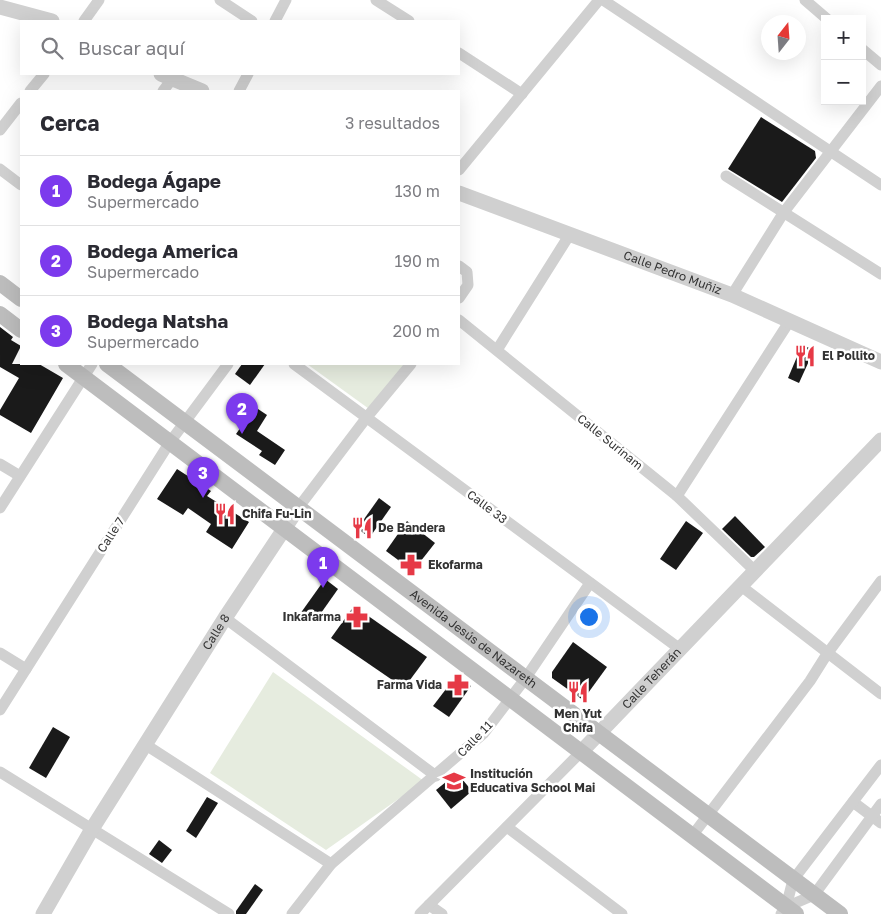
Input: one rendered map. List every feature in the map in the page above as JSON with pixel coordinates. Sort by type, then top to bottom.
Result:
[{"type":"main road","points":[[0,283],[20,298]]},
{"type":"main road","points":[[0,314],[20,329]]},
{"type":"main road","name":"Avenida Jesús de Nazareth","points":[[70,365],[87,370],[170,442],[692,836],[788,912]]},
{"type":"main road","name":"Avenida Jesús de Nazareth","points":[[107,365],[598,735],[840,914]]},
{"type":"street","points":[[85,20],[99,0]]},
{"type":"street","points":[[220,0],[250,20]]},
{"type":"street","points":[[276,20],[286,0]]},
{"type":"street","points":[[376,0],[407,20]]},
{"type":"street","points":[[460,169],[599,0]]},
{"type":"street","points":[[603,0],[881,185]]},
{"type":"street","points":[[805,0],[822,15]]},
{"type":"street","points":[[0,7],[48,20]]},
{"type":"street","points":[[866,52],[881,65]]},
{"type":"street","points":[[460,54],[522,94]]},
{"type":"street","points":[[31,90],[43,75]]},
{"type":"street","points":[[240,90],[247,75]]},
{"type":"street","points":[[165,81],[198,90]]},
{"type":"street","points":[[732,296],[784,212],[881,86]]},
{"type":"street","points":[[0,130],[20,104]]},
{"type":"street","points":[[0,169],[19,183]]},
{"type":"street","points":[[726,176],[881,274]]},
{"type":"street","name":"Calle Pedro Muñiz","points":[[460,193],[732,296],[881,362]]},
{"type":"street","points":[[497,350],[570,234]]},
{"type":"street","points":[[460,267],[467,272],[468,285],[460,297]]},
{"type":"street","name":"Calle Surinam","points":[[460,321],[676,496],[755,571]]},
{"type":"street","points":[[676,496],[789,322]]},
{"type":"street","name":"Calle 7","points":[[0,710],[170,442],[227,365]]},
{"type":"street","name":"Calle 33","points":[[295,365],[680,649]]},
{"type":"street","name":"Calle 8","points":[[43,914],[92,829],[283,528],[367,417],[410,365]]},
{"type":"street","points":[[0,508],[87,370]]},
{"type":"street","name":"Calle Teherán","points":[[420,914],[598,735],[881,440]]},
{"type":"street","points":[[0,464],[20,476]]},
{"type":"street","points":[[692,836],[810,681],[827,654],[881,581]]},
{"type":"street","name":"Calle 11","points":[[292,914],[331,864],[436,776],[484,732],[525,679],[590,583]]},
{"type":"street","points":[[741,586],[881,694]]},
{"type":"street","points":[[225,618],[436,776]]},
{"type":"street","points":[[0,653],[26,669]]},
{"type":"street","points":[[146,745],[331,864]]},
{"type":"street","points":[[788,912],[794,880],[881,765]]},
{"type":"street","points":[[0,772],[229,914]]},
{"type":"street","points":[[853,802],[877,820]]},
{"type":"street","points":[[788,912],[814,895],[877,820],[881,804]]},
{"type":"street","points":[[507,827],[622,914]]},
{"type":"street","points":[[429,905],[442,914]]},
{"type":"shaded area","points":[[308,365],[405,365],[372,411]]},
{"type":"shaded area","points":[[273,672],[424,781],[326,850],[210,773]]},
{"type":"building","points":[[761,117],[815,151],[816,158],[782,202],[728,169]]},
{"type":"building","points":[[0,327],[13,337],[11,340],[20,345],[12,364],[41,365],[63,378],[31,433],[0,415],[0,410],[19,378],[0,367]]},
{"type":"building","points":[[802,345],[814,350],[799,383],[788,378]]},
{"type":"building","points":[[241,365],[264,365],[250,385],[235,374]]},
{"type":"building","points":[[255,407],[267,415],[257,431],[285,450],[275,465],[259,455],[262,451],[236,434]]},
{"type":"building","points":[[177,469],[211,491],[207,496],[249,522],[232,549],[206,532],[211,524],[188,508],[183,515],[157,499]]},
{"type":"building","points":[[379,498],[391,507],[370,537],[357,529]]},
{"type":"building","points":[[735,516],[765,547],[754,557],[751,557],[722,529]]},
{"type":"building","points":[[407,521],[435,543],[413,571],[386,551]]},
{"type":"building","points":[[686,521],[703,533],[676,570],[660,559]]},
{"type":"building","points":[[325,579],[338,589],[314,623],[300,614]]},
{"type":"building","points":[[354,606],[427,657],[404,688],[331,638]]},
{"type":"building","points":[[573,642],[607,667],[583,700],[552,678],[552,672]]},
{"type":"building","points":[[456,676],[471,686],[449,717],[433,706]]},
{"type":"building","points":[[53,727],[70,737],[46,778],[29,768]]},
{"type":"building","points":[[457,773],[472,791],[451,809],[436,790]]},
{"type":"building","points":[[207,797],[218,803],[196,838],[186,831]]},
{"type":"building","points":[[159,840],[172,850],[162,863],[149,854]]},
{"type":"building","points":[[255,884],[263,890],[246,914],[236,914],[236,911]]},
{"type":"place","name":"El Pollito","points":[[805,356]]},
{"type":"place","name":"Bodega America","points":[[242,434]]},
{"type":"place","name":"Bodega Natsha","points":[[203,498]]},
{"type":"place","name":"Chifa Fu-Lin","points":[[225,514]]},
{"type":"place","name":"De Bandera","points":[[362,528]]},
{"type":"place","name":"Ekofarma","points":[[411,565]]},
{"type":"place","name":"Bodega Ágape","points":[[323,588]]},
{"type":"place","name":"Inkafarma","points":[[357,617]]},
{"type":"place","name":"Farma Vida","points":[[458,685]]},
{"type":"place","name":"Men Yut Chifa","points":[[578,692]]},
{"type":"place","name":"Institución Educativa School Mai","points":[[454,781]]}]
